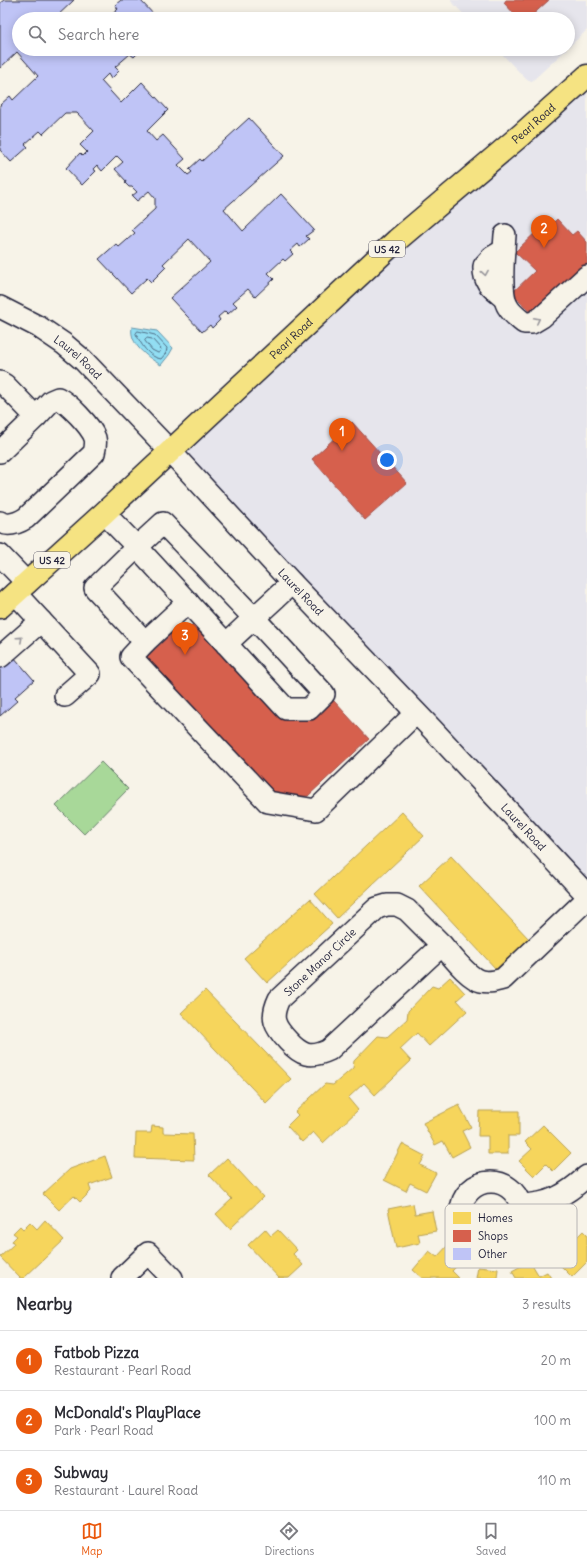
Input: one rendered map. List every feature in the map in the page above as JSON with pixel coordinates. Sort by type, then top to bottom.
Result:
[{"type":"main road","name":"Pearl Road","points":[[14,594],[104,513],[397,240],[521,135],[587,76]]},
{"type":"street","points":[[504,242],[504,298],[508,307],[516,317],[524,323],[532,323],[542,317],[587,276]]},
{"type":"street","name":"Laurel Road","points":[[2,314],[39,327],[84,360],[292,584],[587,895]]},
{"type":"street","points":[[0,382],[5,385],[36,417]]},
{"type":"street","points":[[0,452],[51,401],[58,398],[65,402],[91,430],[95,438],[94,454],[26,518],[13,524],[2,524],[0,522]]},
{"type":"street","points":[[104,513],[137,547],[286,709],[309,709],[324,694],[163,523],[137,547],[95,588],[145,642]]},
{"type":"street","points":[[0,555],[14,594],[90,674],[65,696]]},
{"type":"street","points":[[226,644],[292,584]]},
{"type":"street","points":[[188,602],[131,657],[268,802],[316,810],[416,713]]},
{"type":"street","points":[[0,657],[41,621]]},
{"type":"street","name":"Stone Manor Circle","points":[[442,945],[329,1050],[319,1055],[308,1055],[298,1051],[278,1030],[274,1019],[274,1014],[279,999],[377,908],[387,905],[398,905],[408,910],[442,945],[472,976],[481,981],[492,982],[503,979],[587,899]]},
{"type":"street","points":[[538,1204],[555,1199],[572,1189],[587,1176]]},
{"type":"street","points":[[122,1278],[148,1253],[172,1278]]},
{"type":"shaded area","points":[[450,0],[587,0],[587,30],[575,41],[575,12],[461,12]]},
{"type":"shaded area","points":[[504,56],[559,56],[532,81],[527,80]]},
{"type":"shaded area","points":[[587,76],[587,895],[170,451]]},
{"type":"green space","points":[[101,762],[128,789],[84,834],[56,806]]},
{"type":"water","points":[[132,327],[157,331],[173,348],[161,365],[145,354],[136,344],[133,339]]},
{"type":"building: Homes","points":[[402,812],[424,836],[337,918],[315,894]]},
{"type":"building: Homes","points":[[451,856],[529,939],[496,969],[419,886]]},
{"type":"building: Homes","points":[[310,899],[332,924],[267,983],[244,958]]},
{"type":"building: Homes","points":[[450,977],[465,993],[457,1000],[467,1011],[429,1046],[417,1033],[400,1049],[411,1061],[375,1095],[364,1083],[348,1098],[358,1110],[323,1143],[313,1132],[302,1142],[287,1126],[298,1115],[295,1112],[325,1084],[333,1085],[353,1068],[354,1061],[378,1036],[387,1037],[407,1019],[408,1011],[432,986],[438,988]]},
{"type":"building: Homes","points":[[205,990],[291,1079],[266,1103],[181,1013]]},
{"type":"building: Homes","points":[[459,1105],[471,1127],[462,1131],[470,1147],[452,1157],[443,1141],[435,1145],[423,1123]]},
{"type":"building: Homes","points":[[479,1111],[519,1111],[519,1136],[508,1136],[508,1154],[488,1154],[488,1136],[478,1136]]},
{"type":"building: Homes","points":[[543,1125],[571,1153],[553,1171],[546,1164],[534,1176],[519,1161],[532,1149],[525,1142]]},
{"type":"building: Homes","points":[[152,1126],[163,1127],[163,1133],[193,1134],[194,1160],[135,1158],[136,1133],[151,1133]]},
{"type":"building: Homes","points":[[402,1144],[425,1156],[420,1165],[436,1173],[426,1191],[410,1183],[406,1191],[384,1180]]},
{"type":"building: Homes","points":[[105,1156],[112,1177],[89,1185],[91,1191],[80,1202],[74,1196],[59,1210],[43,1194],[70,1169]]},
{"type":"building: Homes","points":[[227,1158],[263,1197],[230,1229],[216,1214],[232,1199],[209,1175]]},
{"type":"building: Homes","points":[[413,1204],[415,1214],[432,1211],[436,1231],[418,1234],[420,1243],[396,1248],[388,1209]]},
{"type":"building: Homes","points":[[45,1220],[64,1240],[24,1278],[20,1278],[0,1257],[14,1244],[12,1241],[17,1236],[13,1233],[20,1226],[23,1229],[30,1222],[37,1229]]},
{"type":"building: Homes","points":[[265,1229],[271,1236],[278,1230],[297,1250],[293,1254],[303,1265],[289,1278],[279,1278],[248,1245]]},
{"type":"building: Homes","points":[[583,1231],[587,1235],[587,1262],[572,1277],[563,1268],[577,1268],[577,1237]]},
{"type":"building: Homes","points":[[445,1248],[445,1268],[455,1268],[452,1271],[459,1278],[422,1278],[413,1270],[429,1251],[437,1257]]},
{"type":"building: Homes","points":[[478,1268],[498,1269],[497,1278],[476,1278]]},
{"type":"building: Homes","points":[[517,1268],[534,1268],[539,1276],[547,1272],[551,1278],[516,1278],[512,1271]]},
{"type":"building: Shops","points":[[506,0],[549,0],[536,12],[512,12],[504,3]]},
{"type":"building: Shops","points":[[557,219],[572,235],[577,231],[587,242],[587,270],[535,317],[512,293],[535,271],[515,252],[540,228],[544,232]]},
{"type":"building: Shops","points":[[352,422],[407,483],[365,520],[312,459]]},
{"type":"building: Shops","points":[[197,625],[288,718],[314,720],[334,701],[369,739],[308,796],[278,796],[145,659],[177,628]]},
{"type":"building: Other","points":[[4,0],[74,0],[61,12],[12,12],[13,56],[0,68],[0,3]]},
{"type":"building: Other","points":[[121,0],[140,0],[151,12],[115,12],[118,9],[115,5]]},
{"type":"building: Other","points":[[20,56],[128,56],[115,67],[119,71],[111,79],[108,74],[101,81],[121,103],[142,82],[168,110],[147,131],[156,141],[163,135],[185,159],[178,165],[188,175],[192,172],[189,169],[200,159],[202,161],[249,118],[284,156],[224,209],[243,231],[281,194],[314,230],[306,236],[309,239],[300,247],[298,244],[290,251],[293,254],[285,261],[283,259],[268,273],[274,279],[255,297],[248,289],[233,302],[237,306],[228,314],[225,311],[218,317],[220,320],[212,328],[210,325],[202,332],[170,298],[210,262],[189,239],[163,264],[166,267],[151,282],[147,278],[131,293],[99,259],[116,244],[119,247],[135,233],[132,230],[155,209],[155,198],[149,191],[137,201],[132,196],[137,192],[125,183],[126,181],[115,169],[123,162],[117,156],[102,171],[97,165],[93,169],[96,171],[82,185],[66,168],[80,153],[83,156],[87,152],[80,145],[94,131],[77,113],[65,113],[43,134],[40,131],[25,144],[28,147],[11,162],[0,150],[0,105],[10,96],[13,100],[38,76]]},
{"type":"building: Other","points":[[13,656],[34,680],[15,697],[18,700],[0,716],[0,668]]},
{"type":"place","name":"McDonald's PlayPlace","points":[[544,248]]},
{"type":"place","name":"Fatbob Pizza","points":[[342,451]]},
{"type":"place","name":"Subway","points":[[185,655]]}]
